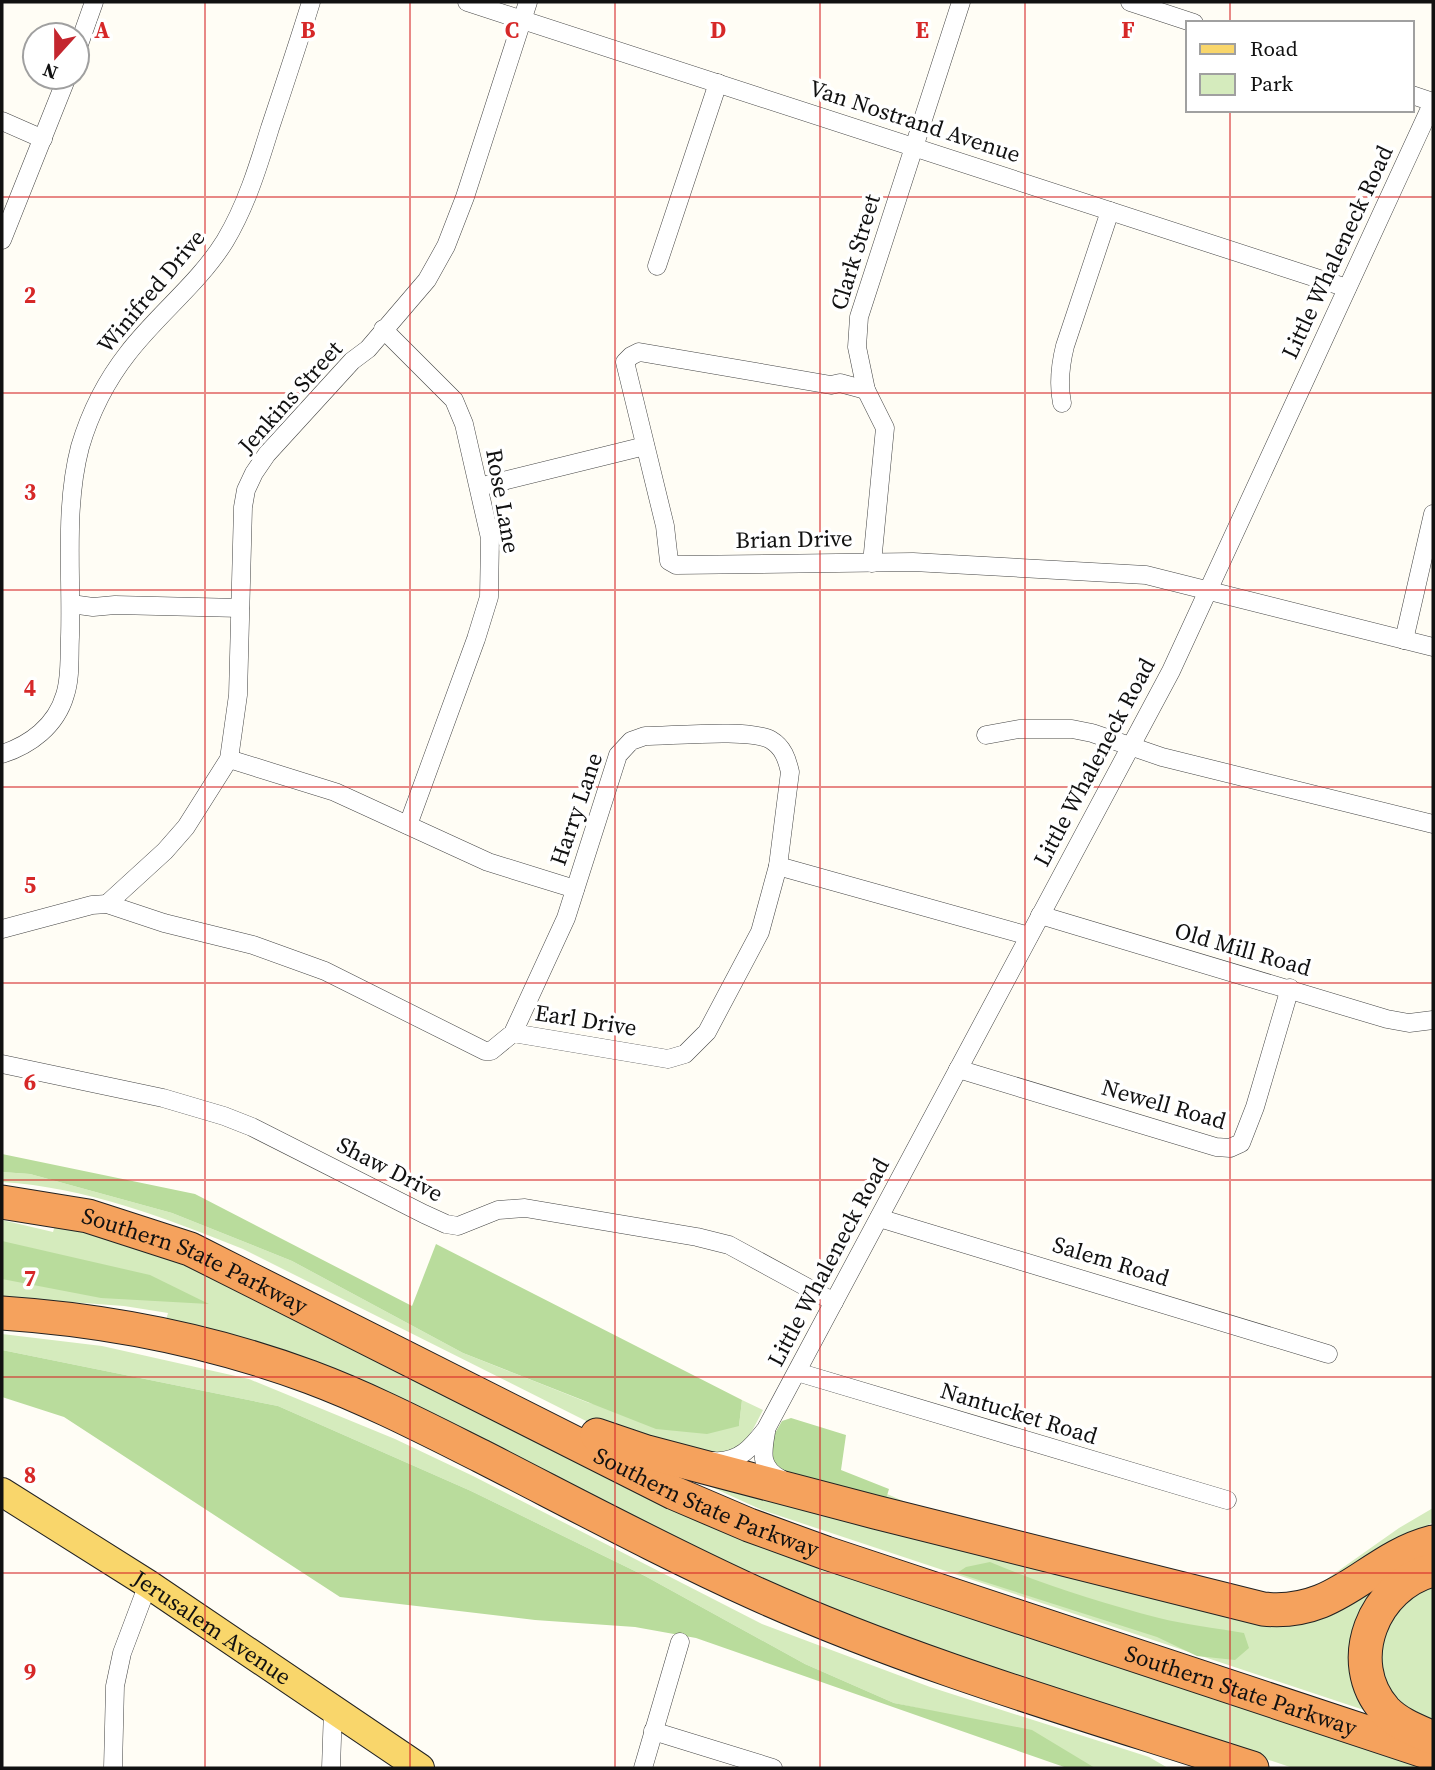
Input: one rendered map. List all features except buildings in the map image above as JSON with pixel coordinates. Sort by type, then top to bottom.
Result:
[{"type":"highway","name":"Southern State Parkway","points":[[2,1202],[88,1216],[165,1240],[213,1261],[674,1493],[749,1525],[826,1553],[1433,1754]]},
{"type":"highway","points":[[2,1313],[101,1323],[155,1333],[235,1353],[313,1378],[415,1423],[706,1570],[807,1616],[895,1650],[1252,1768]]},
{"type":"highway","points":[[355,1333],[482,1379],[607,1439],[671,1459],[1247,1606],[1276,1610],[1297,1609],[1320,1603],[1347,1589],[1403,1552],[1433,1542]]},
{"type":"highway","points":[[1433,1570],[1411,1577],[1386,1598],[1371,1626],[1365,1655],[1370,1684],[1381,1704],[1396,1719],[1433,1738]]},
{"type":"highway","points":[[895,1650],[980,1695],[1140,1748],[1182,1768]]},
{"type":"main road","name":"Jerusalem Avenue","points":[[2,1492],[148,1584],[421,1768]]},
{"type":"street","points":[[87,21],[94,2]]},
{"type":"street","name":"Winifred Drive","points":[[2,754],[35,739],[58,713],[68,681],[72,498],[80,448],[95,406],[128,352],[195,280],[223,244],[235,223],[259,162],[311,2]]},
{"type":"street","name":"Van Nostrand Avenue","points":[[467,2],[1347,288]]},
{"type":"street","name":"Jenkins Street","points":[[107,904],[165,851],[186,827],[229,759],[238,695],[243,507],[246,490],[267,454],[352,361],[368,349],[427,280],[446,246],[465,197],[528,2]]},
{"type":"street","name":"Clark Street","points":[[872,563],[885,428],[866,390],[857,348],[859,317],[961,2]]},
{"type":"street","points":[[1130,2],[1188,21]]},
{"type":"street","points":[[657,266],[718,83]]},
{"type":"street","points":[[2,240],[61,91]]},
{"type":"street","points":[[1414,96],[1433,102]]},
{"type":"street","name":"Little Whaleneck Road","points":[[671,1459],[720,1462],[735,1459],[748,1451],[766,1429],[1171,671],[1433,102]]},
{"type":"street","points":[[2,121],[43,139]]},
{"type":"street","points":[[1062,403],[1059,389],[1060,369],[1065,346],[1110,211]]},
{"type":"street","name":"Rose Lane","points":[[383,329],[454,400],[464,424],[490,538],[489,597],[408,825]]},
{"type":"street","name":"Brian Drive","points":[[866,390],[840,383],[831,385],[639,352],[631,356],[625,362],[666,526],[669,561],[676,565],[913,562],[1146,575],[1433,647]]},
{"type":"street","points":[[479,487],[645,446]]},
{"type":"street","points":[[1404,640],[1433,514]]},
{"type":"street","points":[[71,604],[93,607],[115,605],[240,608]]},
{"type":"street","points":[[986,735],[1019,729],[1072,729],[1092,733],[1162,757],[1433,824]]},
{"type":"street","name":"Harry Lane","points":[[513,1033],[566,918],[618,755],[631,741],[645,736],[748,734],[769,738],[780,746],[788,759],[790,772],[778,866]]},
{"type":"street","points":[[229,759],[335,792],[488,862],[575,889]]},
{"type":"street","points":[[778,866],[1029,936]]},
{"type":"street","name":"Earl Drive","points":[[2,929],[92,905],[107,904],[164,923],[253,945],[325,971],[485,1051],[491,1051],[513,1033],[668,1059],[685,1054],[707,1032],[760,932],[778,866]]},
{"type":"street","name":"Old Mill Road","points":[[1040,915],[1387,1019],[1409,1023],[1433,1020]]},
{"type":"street","name":"Newell Road","points":[[958,1069],[1216,1147],[1230,1148],[1241,1143],[1255,1107],[1290,988]]},
{"type":"street","name":"Shaw Drive","points":[[2,1065],[163,1098],[224,1116],[252,1127],[452,1226],[498,1210],[525,1208],[697,1237],[729,1245],[834,1301]]},
{"type":"street","name":"Salem Road","points":[[879,1218],[1328,1354]]},
{"type":"street","name":"Nantucket Road","points":[[797,1372],[1227,1500]]},
{"type":"street","name":"Little Whaleneck Road","points":[[766,1429],[762,1459],[768,1471],[828,1500]]},
{"type":"street","points":[[113,1768],[115,1686],[122,1653],[148,1584]]},
{"type":"street","points":[[643,1768],[680,1642]]},
{"type":"street","points":[[331,1768],[333,1709]]},
{"type":"street","points":[[653,1731],[773,1768]]},
{"type":"green space","points":[[2,1154],[195,1194],[412,1306],[436,1244],[742,1400],[739,1426],[707,1434],[656,1429],[463,1353],[292,1261],[172,1213],[30,1174],[2,1172]]},
{"type":"green space","points":[[2,1172],[30,1174],[172,1213],[292,1261],[463,1353],[589,1403],[739,1426],[742,1400],[763,1410],[741,1445],[716,1456],[606,1431],[243,1249],[155,1215],[94,1197],[2,1182]]},
{"type":"green space","points":[[2,1220],[53,1232],[56,1222],[142,1244],[566,1456],[1425,1768],[1293,1768],[915,1642],[828,1610],[166,1320],[168,1313],[124,1306],[2,1297]]},
{"type":"green space","points":[[2,1241],[150,1275],[209,1304],[101,1298],[2,1279]]},
{"type":"green space","points":[[2,1334],[102,1346],[249,1379],[395,1439],[473,1476],[762,1624],[930,1687],[1149,1757],[1168,1768],[1095,1768],[950,1715],[894,1703],[805,1664],[645,1576],[471,1491],[278,1406],[2,1350]]},
{"type":"green space","points":[[2,1350],[278,1406],[471,1491],[645,1576],[805,1664],[894,1703],[1032,1730],[1095,1768],[1067,1768],[696,1638],[635,1627],[535,1620],[340,1597],[64,1417],[2,1397]]},
{"type":"green space","points":[[791,1418],[846,1435],[841,1470],[889,1489],[885,1502],[780,1471],[770,1462],[766,1449],[782,1421]]},
{"type":"green space","points":[[694,1479],[1257,1615],[1395,1576],[1363,1606],[1367,1711],[762,1510]]},
{"type":"green space","points":[[887,1494],[931,1513],[1253,1596],[1288,1594],[1321,1583],[1399,1528],[1433,1508],[1433,1522],[1329,1588],[1303,1599],[1278,1602],[1251,1599],[885,1502]]},
{"type":"green space","points":[[990,1562],[1052,1586],[1137,1612],[1180,1623],[1244,1633],[1249,1648],[1235,1660],[1197,1656],[1157,1637],[957,1573],[966,1567]]},
{"type":"green space","points":[[1433,1580],[1433,1732],[1397,1709],[1374,1649],[1384,1614]]}]
